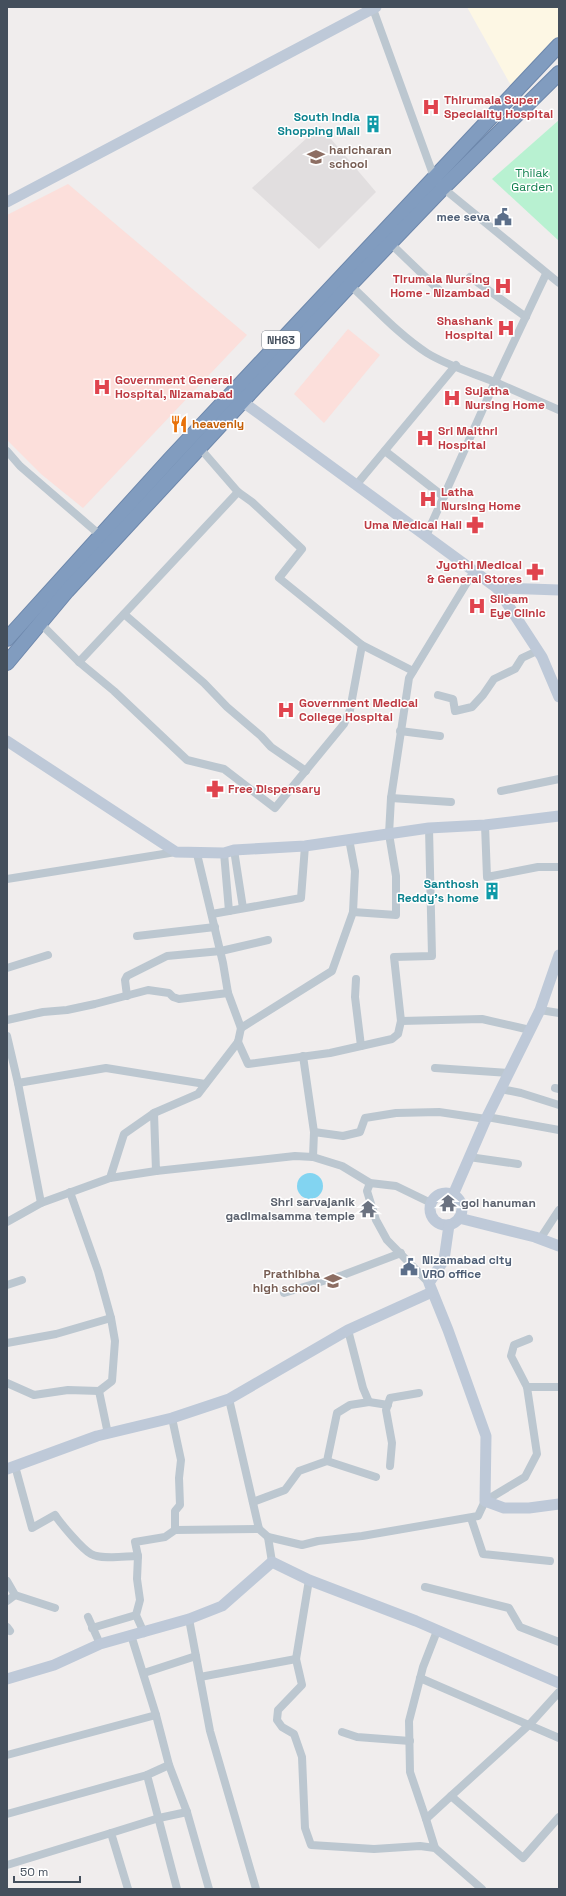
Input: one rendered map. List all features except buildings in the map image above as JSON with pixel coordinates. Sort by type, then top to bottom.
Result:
[{"type":"highway","name":"NH63","points":[[7,663],[40,623],[199,447],[243,402],[390,243],[439,182],[559,45]]},
{"type":"highway","name":"NH63","points":[[7,639],[100,536],[439,182],[559,73]]},
{"type":"street","points":[[7,202],[375,8],[439,182],[546,274],[559,283]]},
{"type":"street","points":[[390,243],[442,293]]},
{"type":"street","points":[[426,536],[495,382],[546,274]]},
{"type":"street","points":[[470,276],[526,317]]},
{"type":"street","points":[[350,285],[411,342],[444,362],[456,365],[559,410]]},
{"type":"street","points":[[357,484],[456,365]]},
{"type":"street","points":[[243,402],[497,588],[555,676],[559,697]]},
{"type":"street","points":[[199,447],[238,492],[252,502],[302,549],[279,578],[362,645],[413,671]]},
{"type":"street","points":[[7,451],[20,466],[100,536]]},
{"type":"street","points":[[385,451],[444,497]]},
{"type":"street","points":[[79,662],[238,492]]},
{"type":"street","points":[[353,912],[396,915],[396,876],[389,834],[391,798],[409,678],[474,571]]},
{"type":"street","points":[[497,588],[559,590]]},
{"type":"street","points":[[124,614],[204,683],[227,707],[261,736],[271,747],[306,771]]},
{"type":"street","points":[[40,623],[79,662],[114,691],[187,760],[224,769],[275,808],[344,724],[350,710],[362,645]]},
{"type":"street","points":[[438,696],[452,699],[454,711],[472,707],[483,695],[494,679],[515,669],[522,658],[538,651]]},
{"type":"street","points":[[400,731],[440,736]]},
{"type":"street","points":[[7,741],[176,852]]},
{"type":"street","points":[[501,791],[559,779]]},
{"type":"street","points":[[391,798],[451,802]]},
{"type":"street","points":[[7,879],[176,852],[197,854],[305,846],[429,828],[485,825],[559,816]]},
{"type":"street","points":[[485,825],[487,877],[538,867],[559,867]]},
{"type":"street","points":[[238,1042],[248,1064],[361,1046],[395,1038],[398,1034],[401,1022],[394,957],[432,956],[429,828]]},
{"type":"street","points":[[241,1028],[332,971],[353,912],[355,871],[349,839]]},
{"type":"street","points":[[212,914],[301,898],[305,846]]},
{"type":"street","points":[[229,852],[243,908]]},
{"type":"street","points":[[228,911],[229,852]]},
{"type":"street","points":[[110,1178],[124,1134],[154,1113],[198,1094],[238,1042],[241,1028],[228,994],[221,951],[197,854]]},
{"type":"street","points":[[137,936],[215,926]]},
{"type":"street","points":[[127,996],[125,980],[127,976],[165,957],[221,951],[268,940]]},
{"type":"street","points":[[7,968],[48,955]]},
{"type":"street","points":[[453,1195],[486,1118],[540,1010],[559,955]]},
{"type":"street","points":[[356,979],[355,997],[361,1046]]},
{"type":"street","points":[[7,1020],[43,1012],[74,1008],[148,990],[169,993],[173,997],[179,999],[228,994]]},
{"type":"street","points":[[540,1010],[559,1013]]},
{"type":"street","points":[[401,1022],[482,1019],[530,1030]]},
{"type":"street","points":[[7,1036],[18,1083],[41,1203]]},
{"type":"street","points":[[303,1056],[314,1132],[313,1157]]},
{"type":"street","points":[[18,1083],[106,1068],[205,1084]]},
{"type":"street","points":[[435,1068],[509,1073]]},
{"type":"street","points":[[501,1089],[521,1093],[559,1105]]},
{"type":"street","points":[[314,1132],[343,1136],[360,1132],[365,1118],[396,1113],[439,1112],[559,1130]]},
{"type":"street","points":[[154,1113],[156,1171]]},
{"type":"street","points":[[7,1222],[41,1203],[110,1178],[156,1171],[295,1156],[313,1157],[342,1166],[370,1183],[396,1186],[431,1203]]},
{"type":"street","points":[[469,1157],[518,1164]]},
{"type":"street","points":[[230,1399],[259,1529],[268,1537],[302,1546],[318,1541],[362,1536],[478,1516],[485,1501],[486,1436],[448,1330],[431,1288],[387,1240],[376,1220],[367,1191],[370,1183]]},
{"type":"street","points":[[7,1383],[34,1395],[68,1390],[99,1391],[112,1381],[115,1341],[111,1318],[98,1271],[70,1192]]},
{"type":"street","points":[[448,1193],[453,1195],[458,1198],[462,1208],[459,1218],[449,1225],[440,1224],[432,1218],[430,1213],[431,1203],[438,1195],[448,1193]]},
{"type":"street","points":[[540,1240],[559,1210]]},
{"type":"street","points":[[459,1218],[559,1246]]},
{"type":"street","points":[[138,1556],[113,1557],[92,1554],[63,1527],[55,1515],[32,1528],[11,1467],[97,1436],[172,1418],[230,1399],[348,1330],[431,1288],[444,1260],[449,1225]]},
{"type":"street","points":[[284,1293],[343,1275],[400,1253]]},
{"type":"street","points":[[7,1285],[22,1280]]},
{"type":"street","points":[[7,1343],[56,1334],[111,1318]]},
{"type":"street","points":[[348,1330],[368,1402]]},
{"type":"street","points":[[485,1501],[525,1477],[537,1454],[527,1387],[511,1356],[514,1345],[529,1339]]},
{"type":"street","points":[[527,1387],[559,1387]]},
{"type":"street","points":[[99,1391],[108,1434]]},
{"type":"street","points":[[390,1466],[392,1443],[386,1410],[390,1398],[419,1393]]},
{"type":"street","points":[[327,1461],[337,1413],[350,1405],[368,1402],[388,1405]]},
{"type":"street","points":[[172,1418],[181,1460],[179,1478],[180,1505],[175,1511],[175,1530]]},
{"type":"street","points":[[253,1502],[285,1490],[299,1471],[327,1461],[376,1477]]},
{"type":"street","points":[[485,1501],[504,1508],[529,1508],[559,1504]]},
{"type":"street","points":[[471,1518],[483,1554],[550,1561]]},
{"type":"street","points":[[144,1633],[136,1615],[140,1600],[137,1578],[138,1556],[135,1542],[165,1537],[175,1530],[259,1529]]},
{"type":"street","points":[[268,1537],[272,1562]]},
{"type":"street","points":[[272,1562],[309,1580],[416,1621],[559,1682]]},
{"type":"street","points":[[7,1679],[54,1665],[100,1644],[144,1633],[189,1619],[222,1606],[272,1562]]},
{"type":"street","points":[[309,1580],[296,1659],[302,1685],[278,1710],[277,1720],[282,1727],[294,1734],[302,1757],[305,1828],[311,1845],[374,1849],[420,1846],[436,1848]]},
{"type":"street","points":[[7,1581],[15,1595],[55,1608]]},
{"type":"street","points":[[425,1587],[509,1608],[520,1626],[559,1642]]},
{"type":"street","points":[[7,1601],[15,1595]]},
{"type":"street","points":[[92,1628],[136,1615]]},
{"type":"street","points":[[88,1616],[100,1644]]},
{"type":"street","points":[[189,1619],[210,1731],[256,1889]]},
{"type":"street","points":[[437,1631],[420,1678],[410,1721],[410,1772],[436,1848],[482,1889]]},
{"type":"street","points":[[131,1636],[144,1673],[169,1765],[187,1812],[209,1889]]},
{"type":"street","points":[[144,1673],[196,1656]]},
{"type":"street","points":[[200,1677],[296,1659]]},
{"type":"street","points":[[420,1678],[530,1724],[559,1738]]},
{"type":"street","points":[[426,1819],[530,1724],[559,1692]]},
{"type":"street","points":[[7,1755],[156,1715]]},
{"type":"street","points":[[342,1732],[357,1737],[410,1741]]},
{"type":"street","points":[[7,1814],[147,1775],[169,1765]]},
{"type":"street","points":[[147,1775],[177,1889]]},
{"type":"street","points":[[450,1796],[522,1858],[559,1817]]},
{"type":"street","points":[[7,1865],[159,1818],[187,1812]]},
{"type":"street","points":[[111,1833],[128,1889]]},
{"type":"shaded area","points":[[467,7],[559,7],[559,39],[513,89]]},
{"type":"shaded area","name":"haricharan school","points":[[320,126],[376,192],[319,249],[252,188]]},
{"type":"shaded area","name":"Government General Hospital, Nizamabad","points":[[68,184],[247,335],[83,508],[41,474],[7,440],[7,215]]},
{"type":"shaded area","points":[[348,329],[380,355],[324,423],[294,394]]},
{"type":"green space","name":"Thilak Garden","points":[[559,120],[559,241],[492,179]]},
{"type":"water","points":[[310,1173],[319,1177],[323,1186],[319,1195],[310,1199],[301,1195],[297,1186],[301,1177]]},
{"type":"place","name":"Thirumala Super Speciality Hospital","points":[[431,107]]},
{"type":"place","name":"South India Shopping Mall","points":[[373,124]]},
{"type":"place","name":"haricharan school","points":[[316,157]]},
{"type":"place","name":"mee seva","points":[[503,217]]},
{"type":"place","name":"Tirumala Nursing Home - Nizambad","points":[[503,286]]},
{"type":"place","name":"Shashank Hospital","points":[[506,328]]},
{"type":"place","name":"Government General Hospital, Nizamabad","points":[[102,387]]},
{"type":"place","name":"Sujatha Nursing Home","points":[[452,398]]},
{"type":"place","name":"heavenly","points":[[179,424]]},
{"type":"place","name":"Sri Maithri Hospital","points":[[425,438]]},
{"type":"place","name":"Latha Nursing Home","points":[[428,499]]},
{"type":"place","name":"Uma Medical Hall","points":[[475,525]]},
{"type":"place","name":"Jyothi Medical & General Stores","points":[[535,572]]},
{"type":"place","name":"Siloam Eye Clinic","points":[[477,606]]},
{"type":"place","name":"Government Medical College Hospital","points":[[286,710]]},
{"type":"place","name":"Free Dispensary","points":[[215,789]]},
{"type":"place","name":"Santhosh Reddy's home","points":[[492,891]]},
{"type":"place","name":"gol hanuman","points":[[448,1203]]},
{"type":"place","name":"Shri sarvajanik gadimaisamma temple","points":[[368,1209]]},
{"type":"place","name":"Nizamabad city VRO office","points":[[409,1267]]},
{"type":"place","name":"Prathibha high school","points":[[333,1281]]}]
